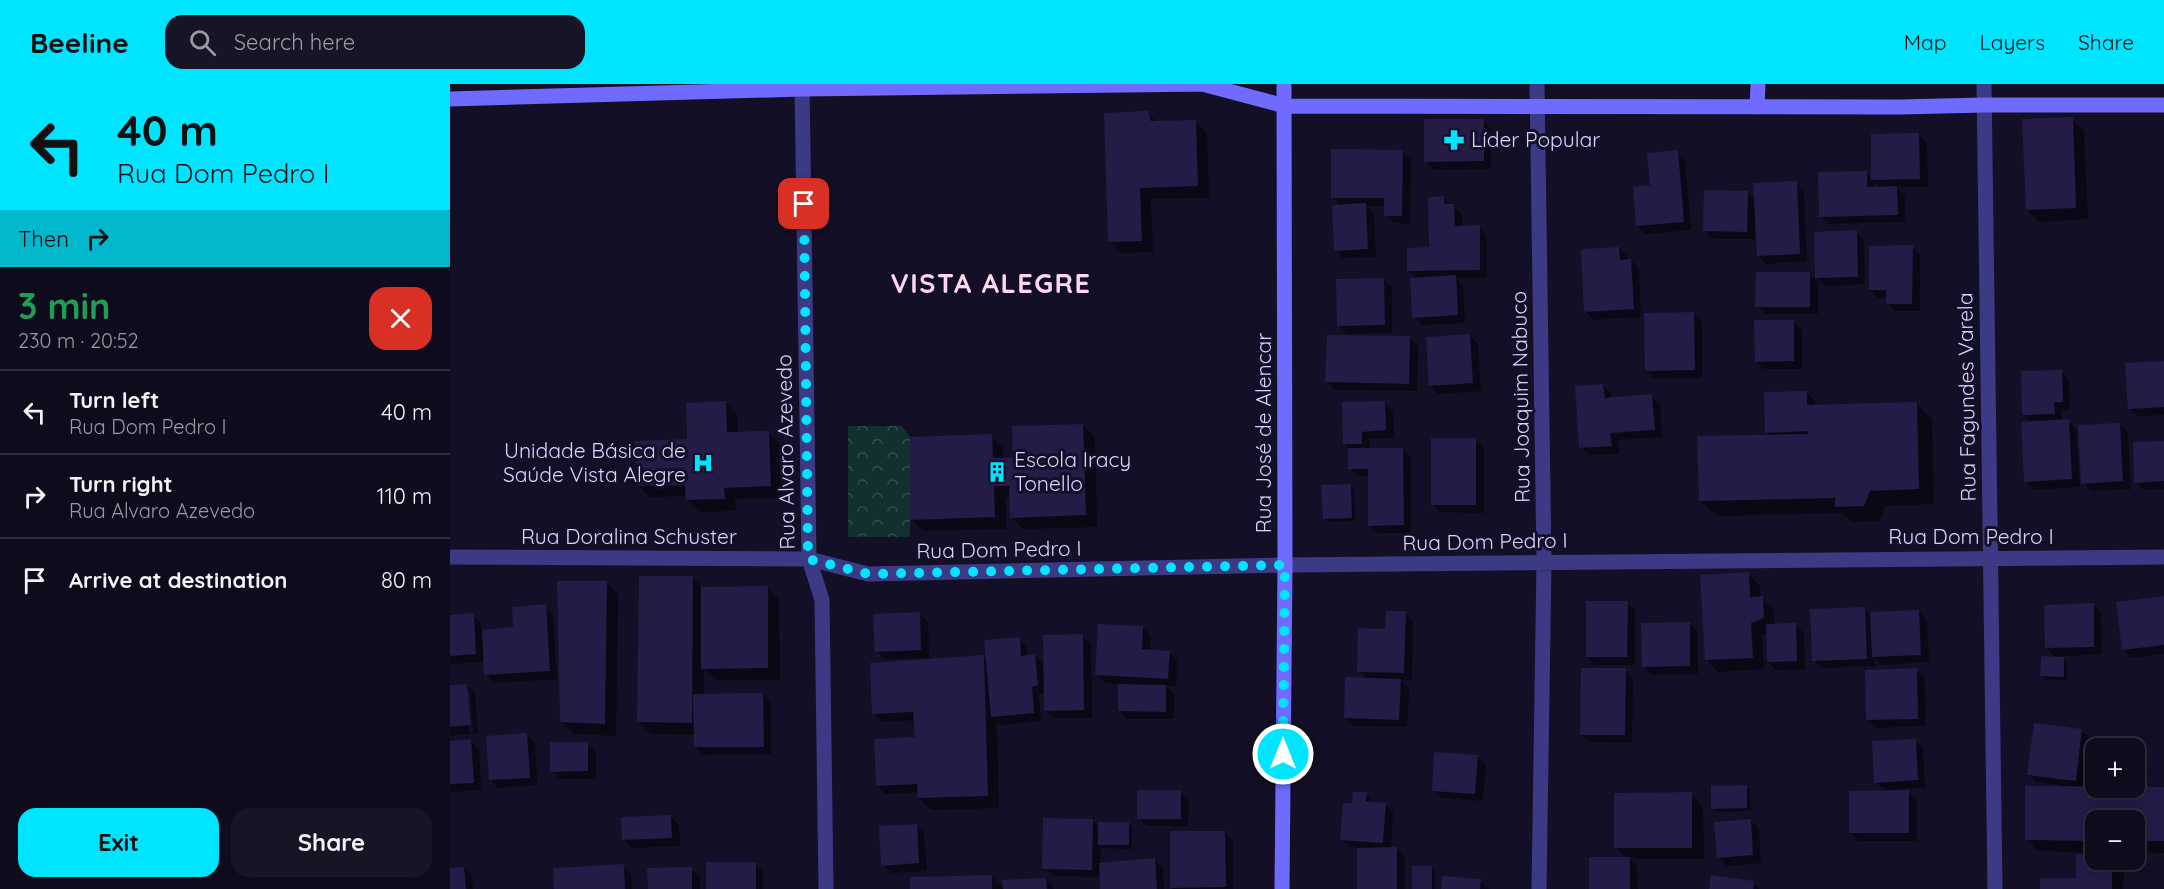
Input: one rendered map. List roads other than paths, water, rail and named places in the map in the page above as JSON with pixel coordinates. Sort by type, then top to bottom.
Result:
[{"type":"street","points":[[450,99],[802,87],[1207,84],[1285,106],[2164,105]]},
{"type":"street","name":"Rua José de Alencar","points":[[1282,889],[1285,565],[1284,84]]},
{"type":"street","name":"Rua Joaquim Nabuco","points":[[1537,84],[1544,562],[1539,889]]},
{"type":"street","points":[[1757,107],[1758,84]]},
{"type":"street","name":"Rua Fagundes Varela","points":[[1984,84],[1995,889]]},
{"type":"street","name":"Rua Alvaro Azevedo","points":[[802,87],[808,559],[822,600],[826,889]]},
{"type":"street","name":"Rua Dom Pedro I","points":[[808,559],[868,574],[1285,565],[2164,556]]},
{"type":"street","name":"Rua Doralina Schuster","points":[[450,557],[808,559]]},
{"type":"place","name":"Líder Popular","points":[[1454,140]]},
{"type":"place","name":"Unidade Básica de Saúde Vista Alegre","points":[[703,463]]},
{"type":"place","name":"Escola Iracy Tonello","points":[[997,472]]},
{"type":"district","name":"VISTA ALEGRE","points":[[991,284]]}]
